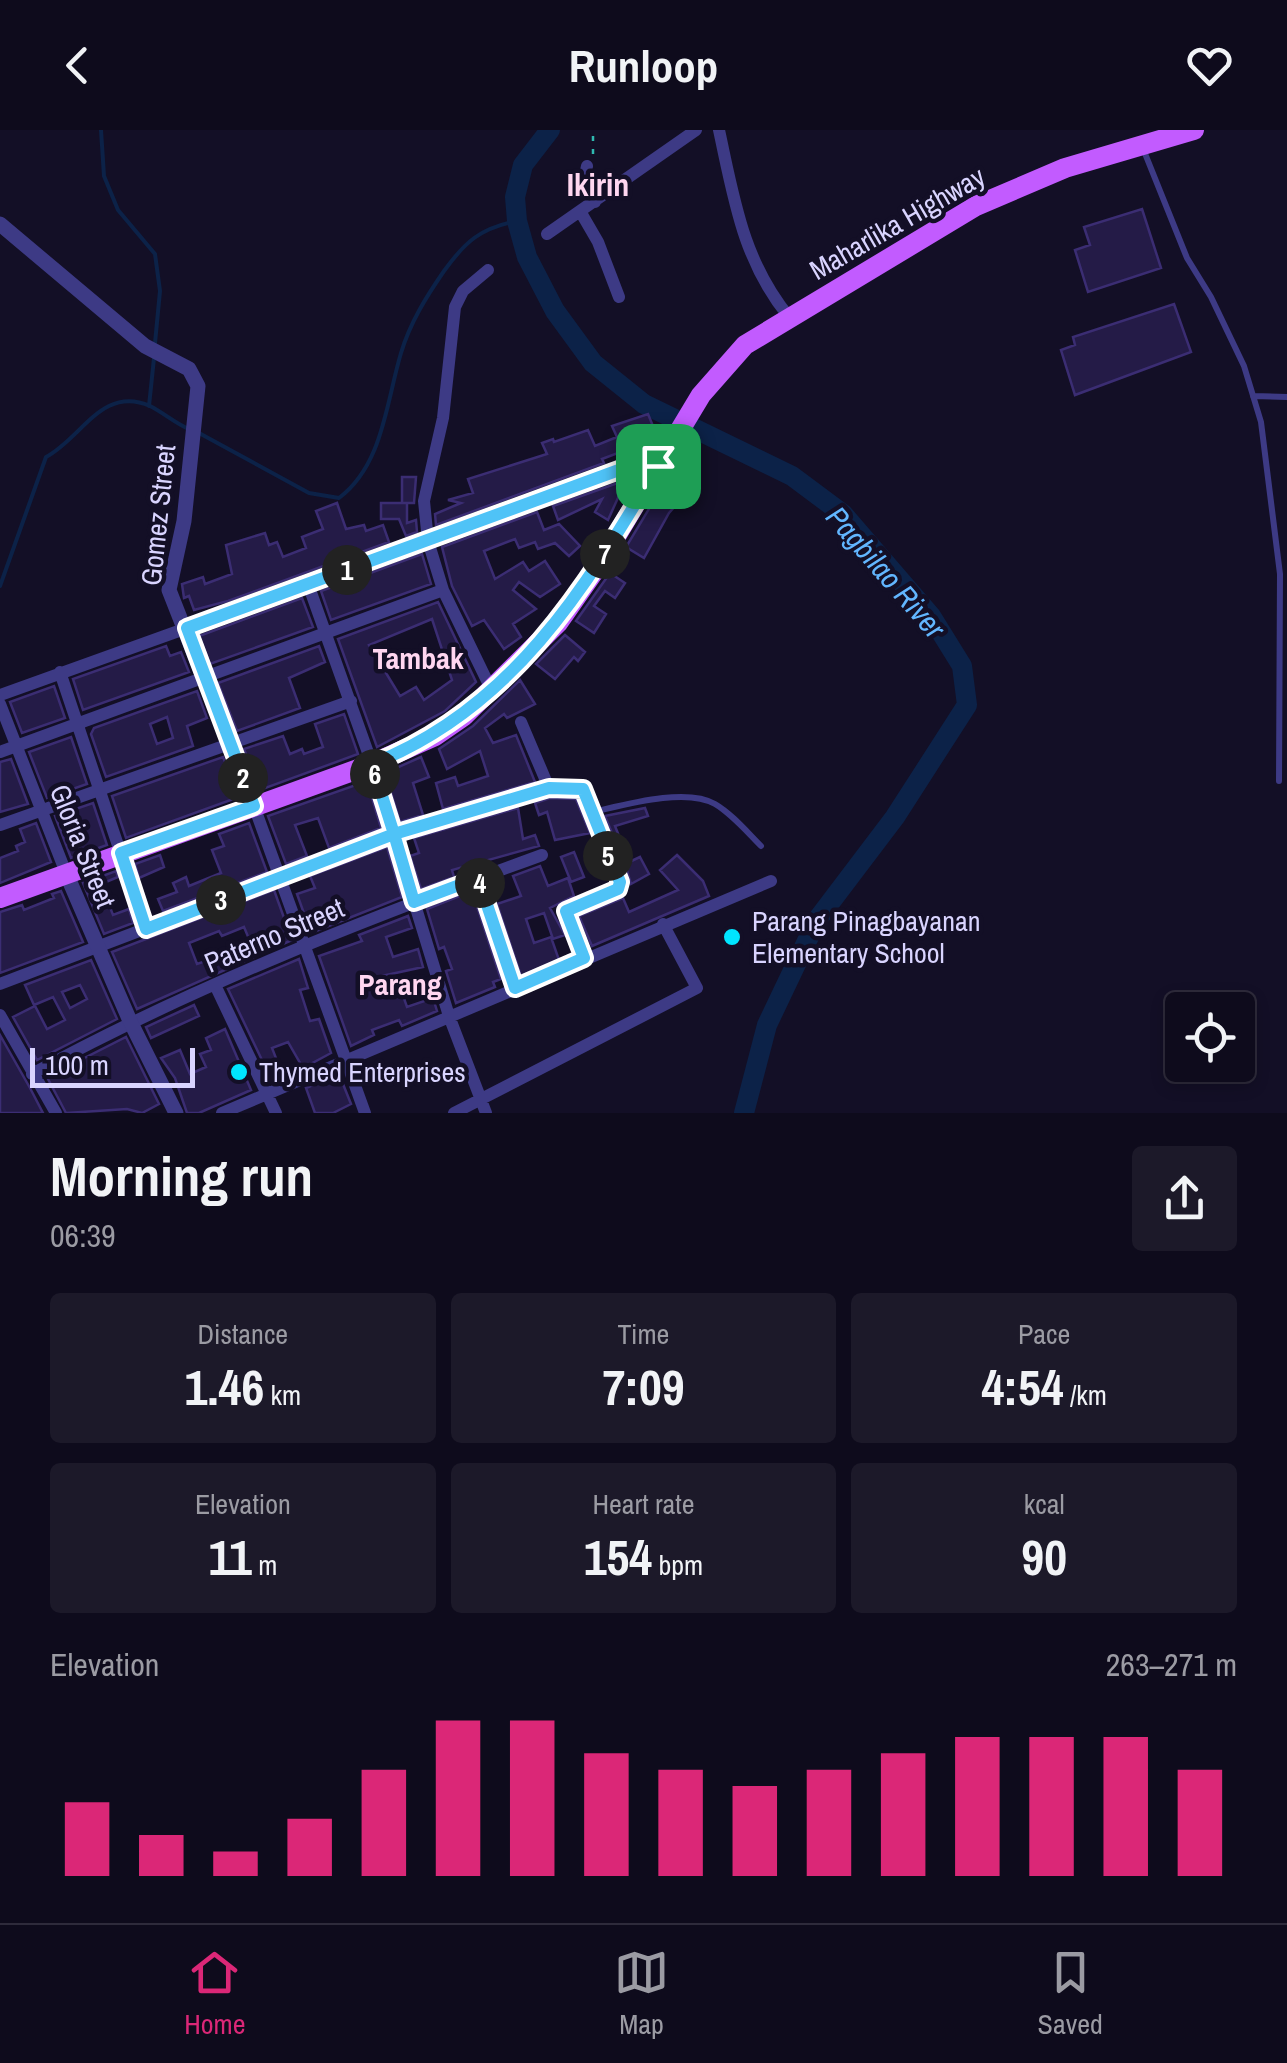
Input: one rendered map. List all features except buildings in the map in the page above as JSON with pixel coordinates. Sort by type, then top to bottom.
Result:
[{"type":"main road","name":"Maharlika Highway","points":[[0,898],[372,764],[436,736],[558,624],[581,594],[702,395],[733,355],[789,317],[976,206],[1066,168],[1194,130]]},
{"type":"street","points":[[547,234],[696,130]]},
{"type":"street","points":[[719,130],[746,247],[770,293],[789,317]]},
{"type":"street","points":[[586,166],[584,180],[595,202]]},
{"type":"street","points":[[580,212],[598,242],[619,297]]},
{"type":"street","name":"Gomez Street","points":[[0,224],[145,346],[189,369],[198,386],[184,521],[170,590],[254,806],[365,1113]]},
{"type":"street","points":[[488,270],[464,291],[456,307],[443,418],[424,501],[428,541],[443,590],[491,689]]},
{"type":"street","points":[[0,696],[638,463],[658,466]]},
{"type":"street","points":[[308,584],[372,764],[449,1016],[483,1106]]},
{"type":"street","points":[[0,752],[443,590]]},
{"type":"street","points":[[60,672],[146,929]]},
{"type":"street","points":[[0,825],[351,702]]},
{"type":"street","name":"Gloria Street","points":[[0,704],[98,948],[176,1113]]},
{"type":"street","points":[[521,722],[549,788]]},
{"type":"street","points":[[0,984],[394,834],[549,788],[583,789],[620,886],[566,911],[584,958]]},
{"type":"street","name":"Paterno Street","points":[[32,1074],[130,1021],[414,902],[542,855]]},
{"type":"street","points":[[478,878],[515,988]]},
{"type":"street","points":[[222,1113],[771,881]]},
{"type":"street","points":[[454,1113],[483,1106],[697,988],[664,924]]},
{"type":"street","points":[[216,987],[276,1113]]},
{"type":"street","points":[[0,1015],[56,1113]]},
{"type":"lane","points":[[1142,145],[1186,258],[1212,297],[1261,422],[1280,574],[1279,781]]},
{"type":"lane","points":[[1254,396],[1287,397]]},
{"type":"lane","points":[[592,812],[640,800],[703,798],[718,805],[761,846]]},
{"type":"path","points":[[586,166],[592,162],[594,135]]},
{"type":"waterway","points":[[101,130],[104,176],[118,210],[155,254],[160,291],[155,343]]},
{"type":"waterway","name":"Pagbilao River","points":[[550,130],[523,165],[515,197],[517,221],[527,257],[555,311],[593,363],[644,404],[792,476],[843,514],[931,616],[962,666],[967,705],[895,817],[817,920],[767,1025],[744,1113]]},
{"type":"waterway","points":[[199,433],[309,493],[339,498],[354,484],[374,451],[405,342],[431,291],[474,238],[517,221]]},
{"type":"waterway","points":[[149,406],[154,358]]},
{"type":"waterway","points":[[0,586],[46,457],[94,416],[119,402],[133,401],[150,406],[191,430]]},
{"type":"place","name":"Parang Pinagbayanan Elementary School","points":[[732,937]]},
{"type":"place","name":"Thymed Enterprises","points":[[239,1072]]},
{"type":"district","name":"Ikirin","points":[[598,184]]},
{"type":"district","name":"Tambak","points":[[418,658]]},
{"type":"district","name":"Parang","points":[[400,984]]},
{"type":"route","points":[[658,466],[600,564],[558,624],[464,716],[436,736],[372,764],[394,834],[549,788],[583,789],[620,882],[618,889],[566,911],[584,958],[515,988],[478,878],[414,902],[394,834],[146,929],[121,853],[254,806],[187,628],[638,463],[658,466]]}]
